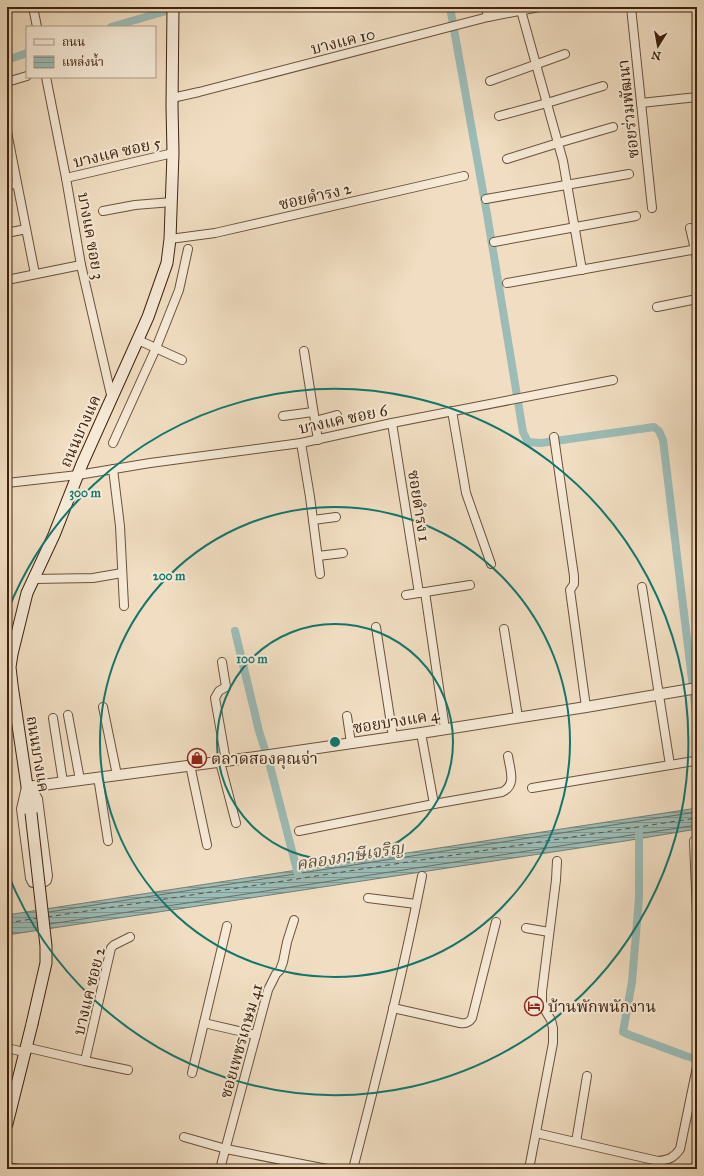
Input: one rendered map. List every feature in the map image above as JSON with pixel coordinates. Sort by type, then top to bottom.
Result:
[{"type":"main road","name":"ถนนบางแค","points":[[7,1124],[46,963],[46,946],[31,813],[12,685],[9,654],[33,579],[54,535],[78,475],[138,340],[160,285],[167,263],[172,202],[173,10]]},
{"type":"street","points":[[33,7],[37,26]]},
{"type":"street","points":[[486,7],[488,17]]},
{"type":"street","name":"บางแค 10","points":[[172,98],[488,17],[521,9],[539,7]]},
{"type":"street","name":"ซอยร่วมพัฒนา","points":[[631,7],[652,208]]},
{"type":"street","points":[[521,9],[558,143],[567,184],[582,270]]},
{"type":"street","points":[[490,81],[565,54]]},
{"type":"street","points":[[7,82],[26,76]]},
{"type":"street","name":"บางแค ซอย 3","points":[[46,78],[82,265],[112,399]]},
{"type":"street","points":[[499,116],[603,86]]},
{"type":"street","points":[[641,103],[697,97]]},
{"type":"street","points":[[507,159],[613,127]]},
{"type":"street","points":[[7,136],[35,274]]},
{"type":"street","name":"บางแค ซอย 5","points":[[66,178],[173,153]]},
{"type":"street","points":[[486,199],[629,174]]},
{"type":"street","name":"ซอยดำรง 2","points":[[170,240],[215,233],[464,176]]},
{"type":"street","points":[[7,185],[17,184]]},
{"type":"street","points":[[103,211],[135,205],[172,202]]},
{"type":"street","points":[[494,242],[636,216]]},
{"type":"street","points":[[690,228],[697,258]]},
{"type":"street","points":[[7,233],[26,229]]},
{"type":"street","points":[[113,443],[156,348],[179,290],[188,249]]},
{"type":"street","points":[[506,283],[696,249]]},
{"type":"street","points":[[7,280],[82,265]]},
{"type":"street","points":[[657,307],[697,300]]},
{"type":"street","points":[[138,340],[182,360]]},
{"type":"street","points":[[304,351],[318,440]]},
{"type":"street","name":"บางแค ซอย 6","points":[[7,483],[78,475],[226,452],[301,443],[392,423],[613,380]]},
{"type":"street","points":[[452,411],[466,493],[491,564]]},
{"type":"street","points":[[283,416],[313,412]]},
{"type":"street","points":[[315,421],[337,415]]},
{"type":"street","name":"ซอยดำรง 1","points":[[392,423],[446,729]]},
{"type":"street","points":[[554,437],[574,576],[574,584],[570,590],[586,707]]},
{"type":"street","points":[[301,443],[320,574]]},
{"type":"street","points":[[113,469],[120,526],[124,606]]},
{"type":"street","points":[[313,520],[336,517]]},
{"type":"street","points":[[318,556],[343,553]]},
{"type":"street","points":[[33,579],[93,578],[122,573]]},
{"type":"street","points":[[406,595],[470,585]]},
{"type":"street","points":[[642,587],[670,765]]},
{"type":"street","points":[[376,627],[393,737]]},
{"type":"street","points":[[504,629],[518,717]]},
{"type":"street","points":[[222,662],[226,687],[219,691],[215,698],[223,761],[236,824]]},
{"type":"street","name":"ซอยบางแค 4","points":[[27,788],[421,733],[697,688]]},
{"type":"street","points":[[104,707],[117,775]]},
{"type":"street","points":[[68,715],[80,780]]},
{"type":"street","points":[[347,716],[351,743]]},
{"type":"street","points":[[53,718],[63,782]]},
{"type":"street","points":[[421,733],[434,804]]},
{"type":"street","points":[[299,831],[508,790],[512,783],[508,756]]},
{"type":"street","points":[[532,788],[694,761]]},
{"type":"street","points":[[190,765],[207,845]]},
{"type":"street","points":[[98,777],[108,841]]},
{"type":"street","points":[[27,788],[37,799],[47,876],[46,880],[43,882],[33,882],[31,878],[22,809],[27,788]]},
{"type":"street","points":[[694,841],[697,914]]},
{"type":"street","points":[[529,1169],[554,1032],[542,1002],[557,861]]},
{"type":"street","points":[[353,1169],[376,1082],[422,876]]},
{"type":"street","points":[[368,898],[416,904]]},
{"type":"street","name":"ซอยเพชรเกษม 41","points":[[220,1169],[268,990],[283,962],[294,920]]},
{"type":"street","points":[[393,1008],[460,1023],[466,1024],[470,1022],[496,922]]},
{"type":"street","points":[[192,1073],[227,926]]},
{"type":"street","points":[[526,928],[549,932]]},
{"type":"street","name":"บางแค ซอย 2","points":[[85,1062],[111,948],[130,937]]},
{"type":"street","points":[[204,1023],[256,1035]]},
{"type":"street","points":[[7,1048],[25,1050],[128,1070]]},
{"type":"street","points":[[536,1133],[658,1161],[667,1160],[675,1156],[680,1149],[697,1067]]},
{"type":"street","points":[[576,1142],[587,1076]]},
{"type":"street","points":[[184,1137],[297,1166],[326,1169]]},
{"type":"street","points":[[7,1166],[20,1169]]},
{"type":"water","points":[[697,808],[697,829],[7,935],[7,915]]},
{"type":"waterway","points":[[114,26],[180,7]]},
{"type":"waterway","points":[[450,7],[487,214],[523,432],[528,442],[541,443],[654,427],[659,431],[663,440],[697,721]]},
{"type":"waterway","points":[[7,60],[26,53]]},
{"type":"waterway","name":"คลองภาษีเจริญ","points":[[235,631],[259,731],[270,766],[299,878]]},
{"type":"waterway","points":[[639,829],[639,898],[632,982],[623,1032],[697,1059]]},
{"type":"ferry route","points":[[47,917],[697,818]]},
{"type":"ferry route","points":[[7,923],[38,918]]},
{"type":"place","name":"ตลาดสองคุณจ่า","points":[[197,758]]},
{"type":"place","name":"บ้านพักพนักงาน","points":[[534,1006]]}]
